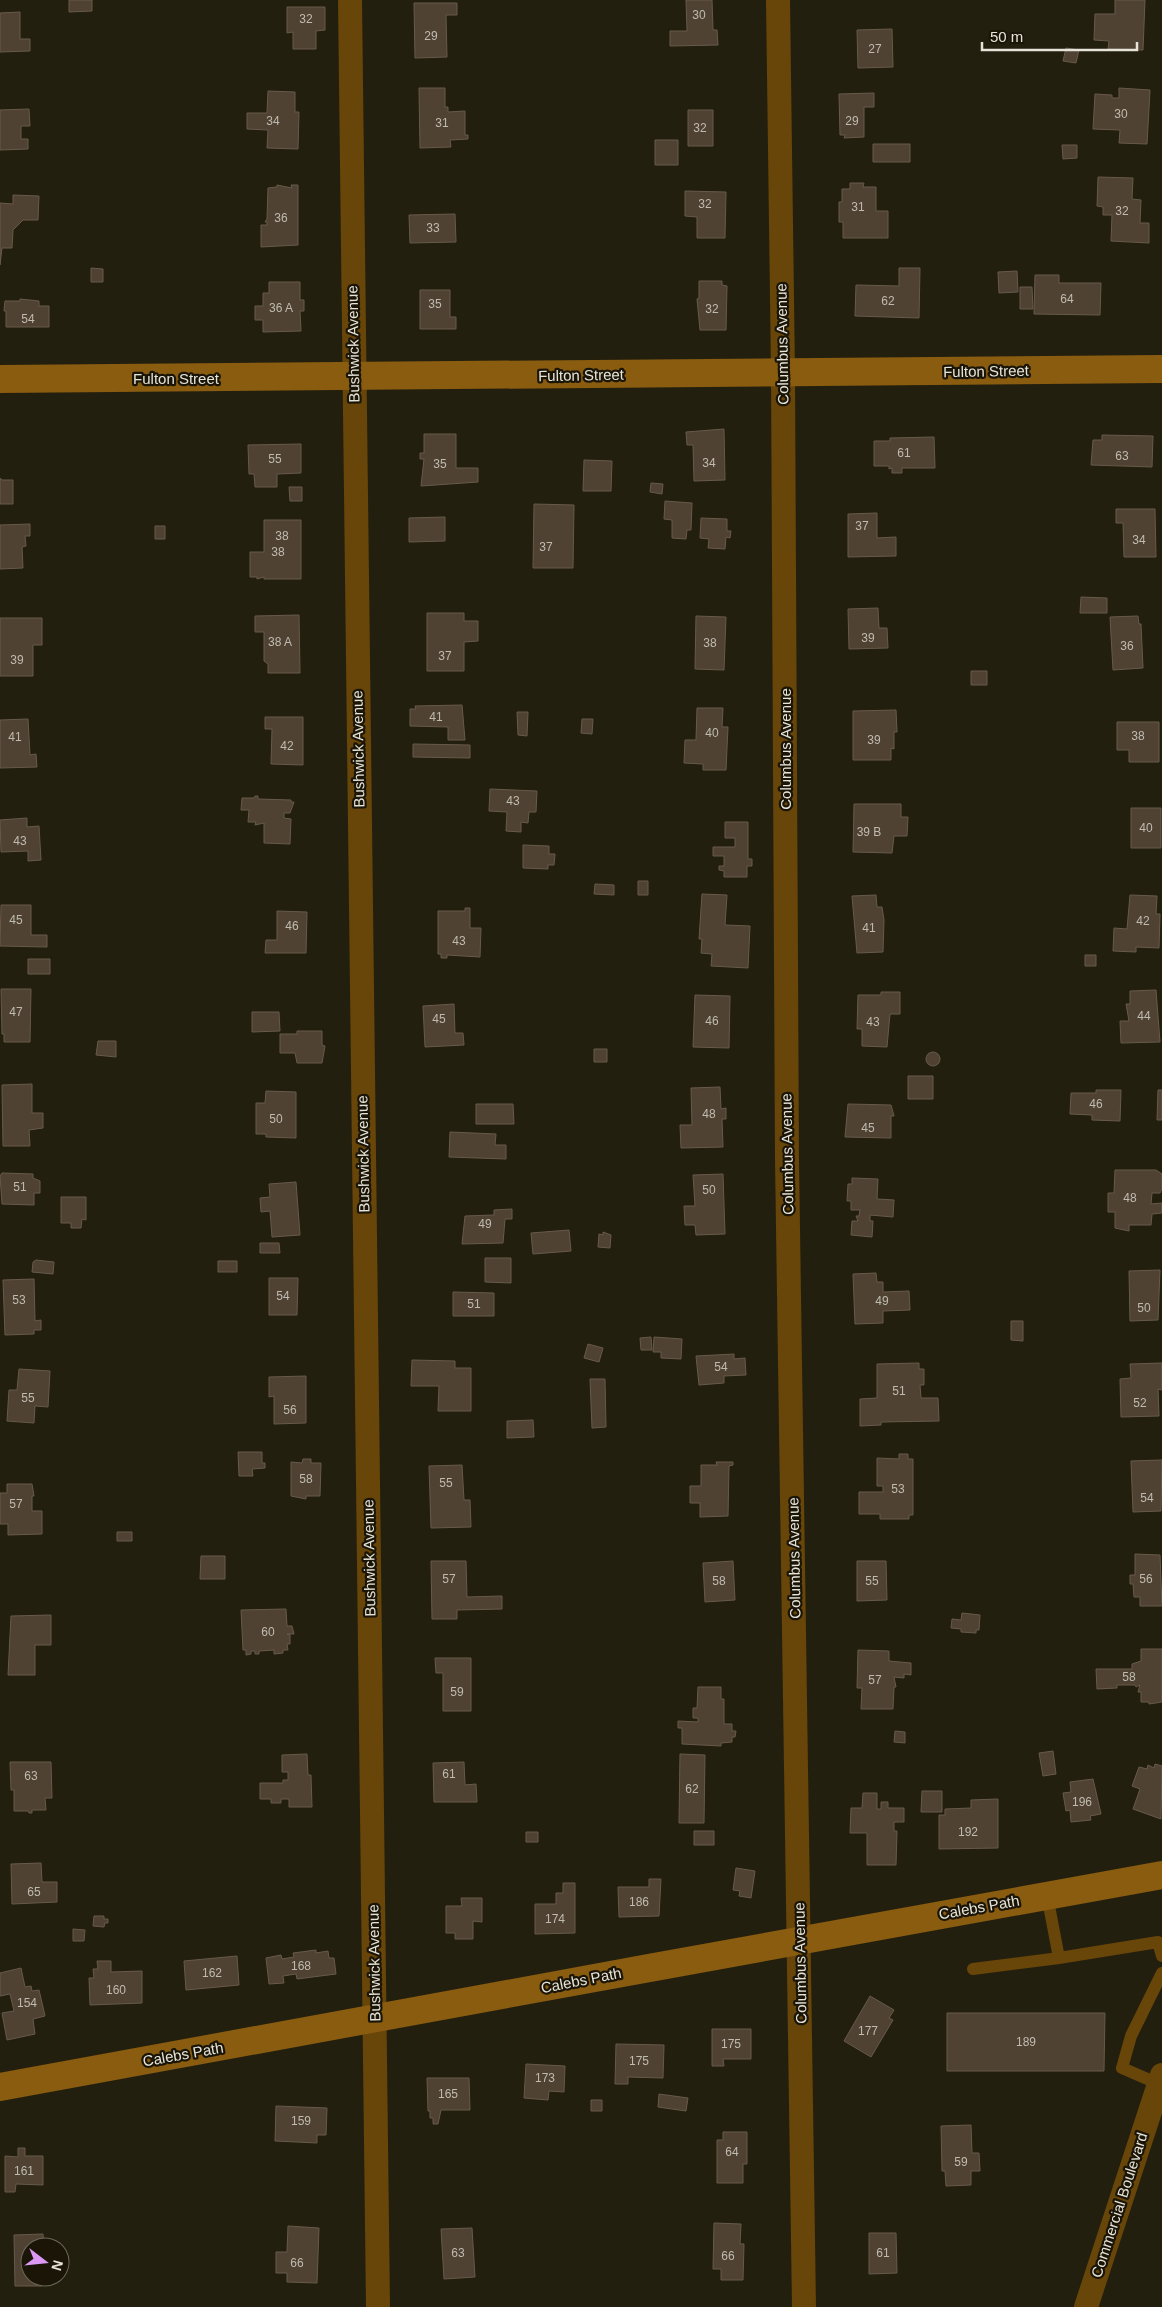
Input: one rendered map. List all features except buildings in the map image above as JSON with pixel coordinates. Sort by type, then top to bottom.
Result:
[{"type":"street","name":"Bushwick Avenue","points":[[350,0],[353,377],[378,2307]]},
{"type":"street","name":"Columbus Avenue","points":[[778,0],[783,373],[787,1160],[804,2307]]},
{"type":"street","name":"Fulton Street","points":[[0,379],[1162,369]]},
{"type":"street","name":"Calebs Path","points":[[0,2087],[375,2020],[591,1977],[1162,1875]]},
{"type":"street","name":"Commercial Boulevard","points":[[1086,2307],[1160,2080]]},
{"type":"lane","points":[[1047,1895],[1059,1958]]},
{"type":"lane","points":[[973,1970],[1158,1942],[1162,1956]]},
{"type":"lane","points":[[1160,2080],[1122,2068],[1132,2036],[1162,1973]]}]
